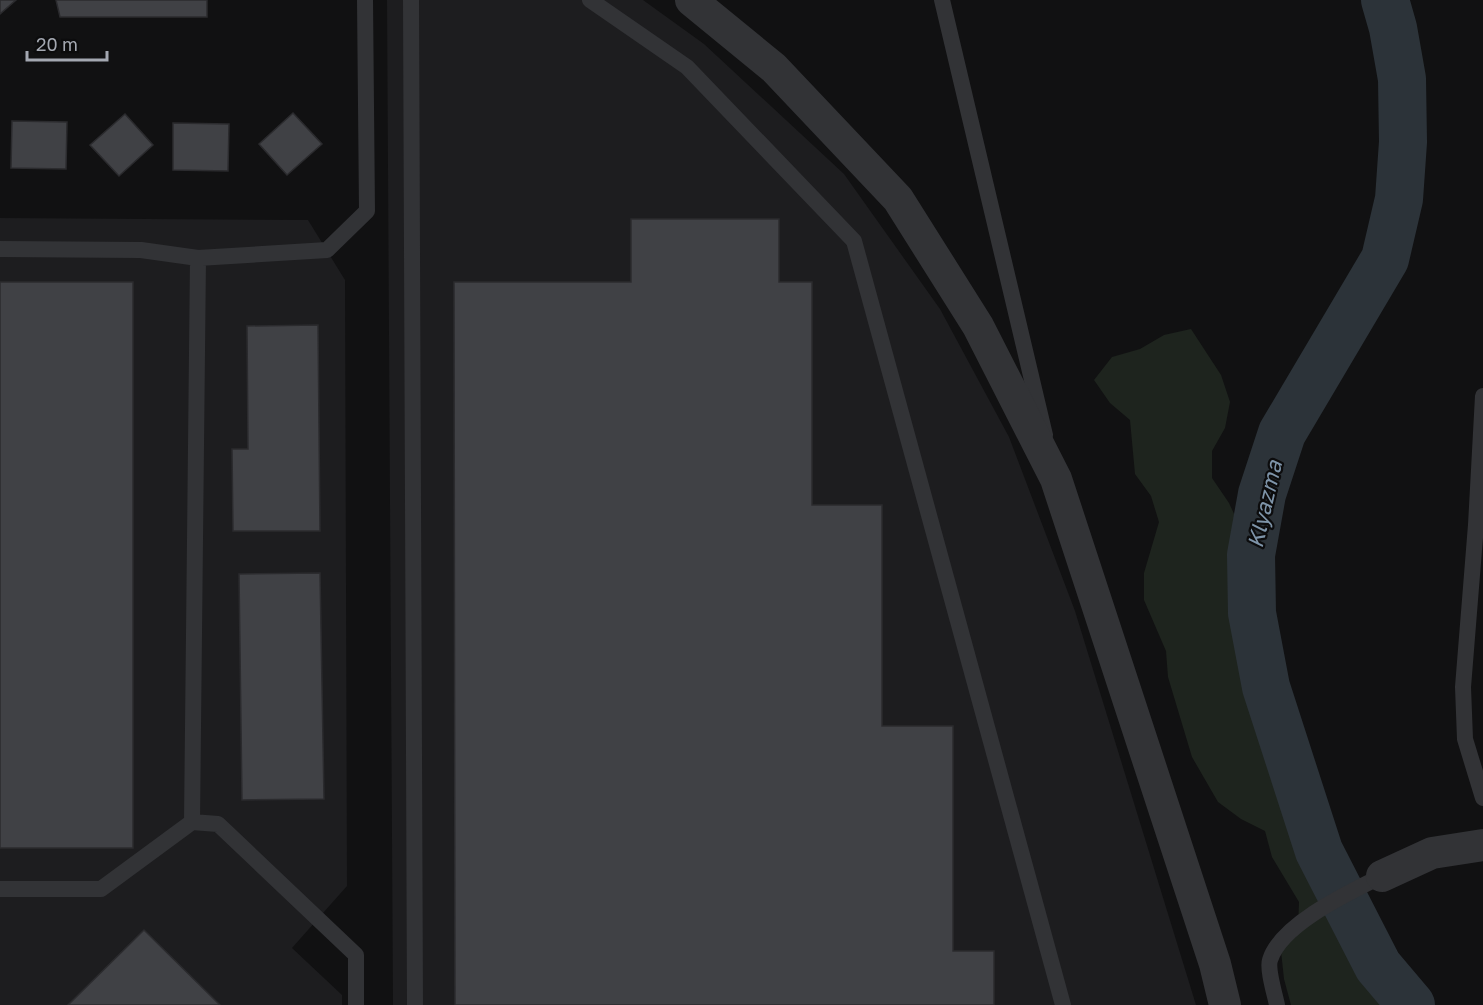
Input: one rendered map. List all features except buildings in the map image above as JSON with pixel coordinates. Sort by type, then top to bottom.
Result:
[{"type":"street","points":[[691,0],[774,68],[898,199],[978,326],[1056,479],[1215,964],[1226,1005]]},
{"type":"street","points":[[1382,876],[1432,853],[1483,844]]},
{"type":"lane","points":[[0,249],[141,250],[198,258],[327,250],[367,211],[365,0]]},
{"type":"lane","points":[[411,0],[415,1005]]},
{"type":"lane","points":[[590,0],[687,67],[854,241],[1063,1005]]},
{"type":"lane","points":[[942,0],[1056,479]]},
{"type":"lane","points":[[192,822],[198,258]]},
{"type":"lane","points":[[1483,396],[1476,525],[1463,687],[1465,740],[1483,798]]},
{"type":"lane","points":[[0,889],[101,889],[192,822],[218,824],[356,955],[356,1005]]},
{"type":"lane","points":[[1277,1005],[1269,962],[1281,939],[1332,901],[1382,876]]},
{"type":"shaded area","points":[[387,0],[643,0],[704,44],[844,174],[940,309],[1009,437],[1075,611],[1196,1005],[393,1005]]},
{"type":"shaded area","points":[[0,218],[308,220],[345,280],[347,886],[292,948],[342,995],[342,1005],[0,1005]]},
{"type":"shaded area","points":[[1191,329],[1221,375],[1230,402],[1225,428],[1212,451],[1212,478],[1229,503],[1241,529],[1240,591],[1245,647],[1250,675],[1261,701],[1277,754],[1278,780],[1293,836],[1332,901],[1351,949],[1396,1005],[1291,1005],[1284,979],[1281,951],[1298,930],[1299,902],[1272,857],[1265,831],[1241,819],[1218,802],[1192,757],[1168,677],[1166,651],[1144,600],[1144,573],[1159,522],[1151,496],[1135,474],[1130,420],[1110,403],[1094,380],[1112,357],[1140,349],[1164,335]]},
{"type":"waterway","name":"Klyazma","points":[[1385,0],[1393,28],[1402,79],[1403,142],[1399,199],[1385,259],[1282,433],[1262,494],[1251,555],[1252,613],[1266,687],[1319,851],[1378,966],[1411,1005]]}]
